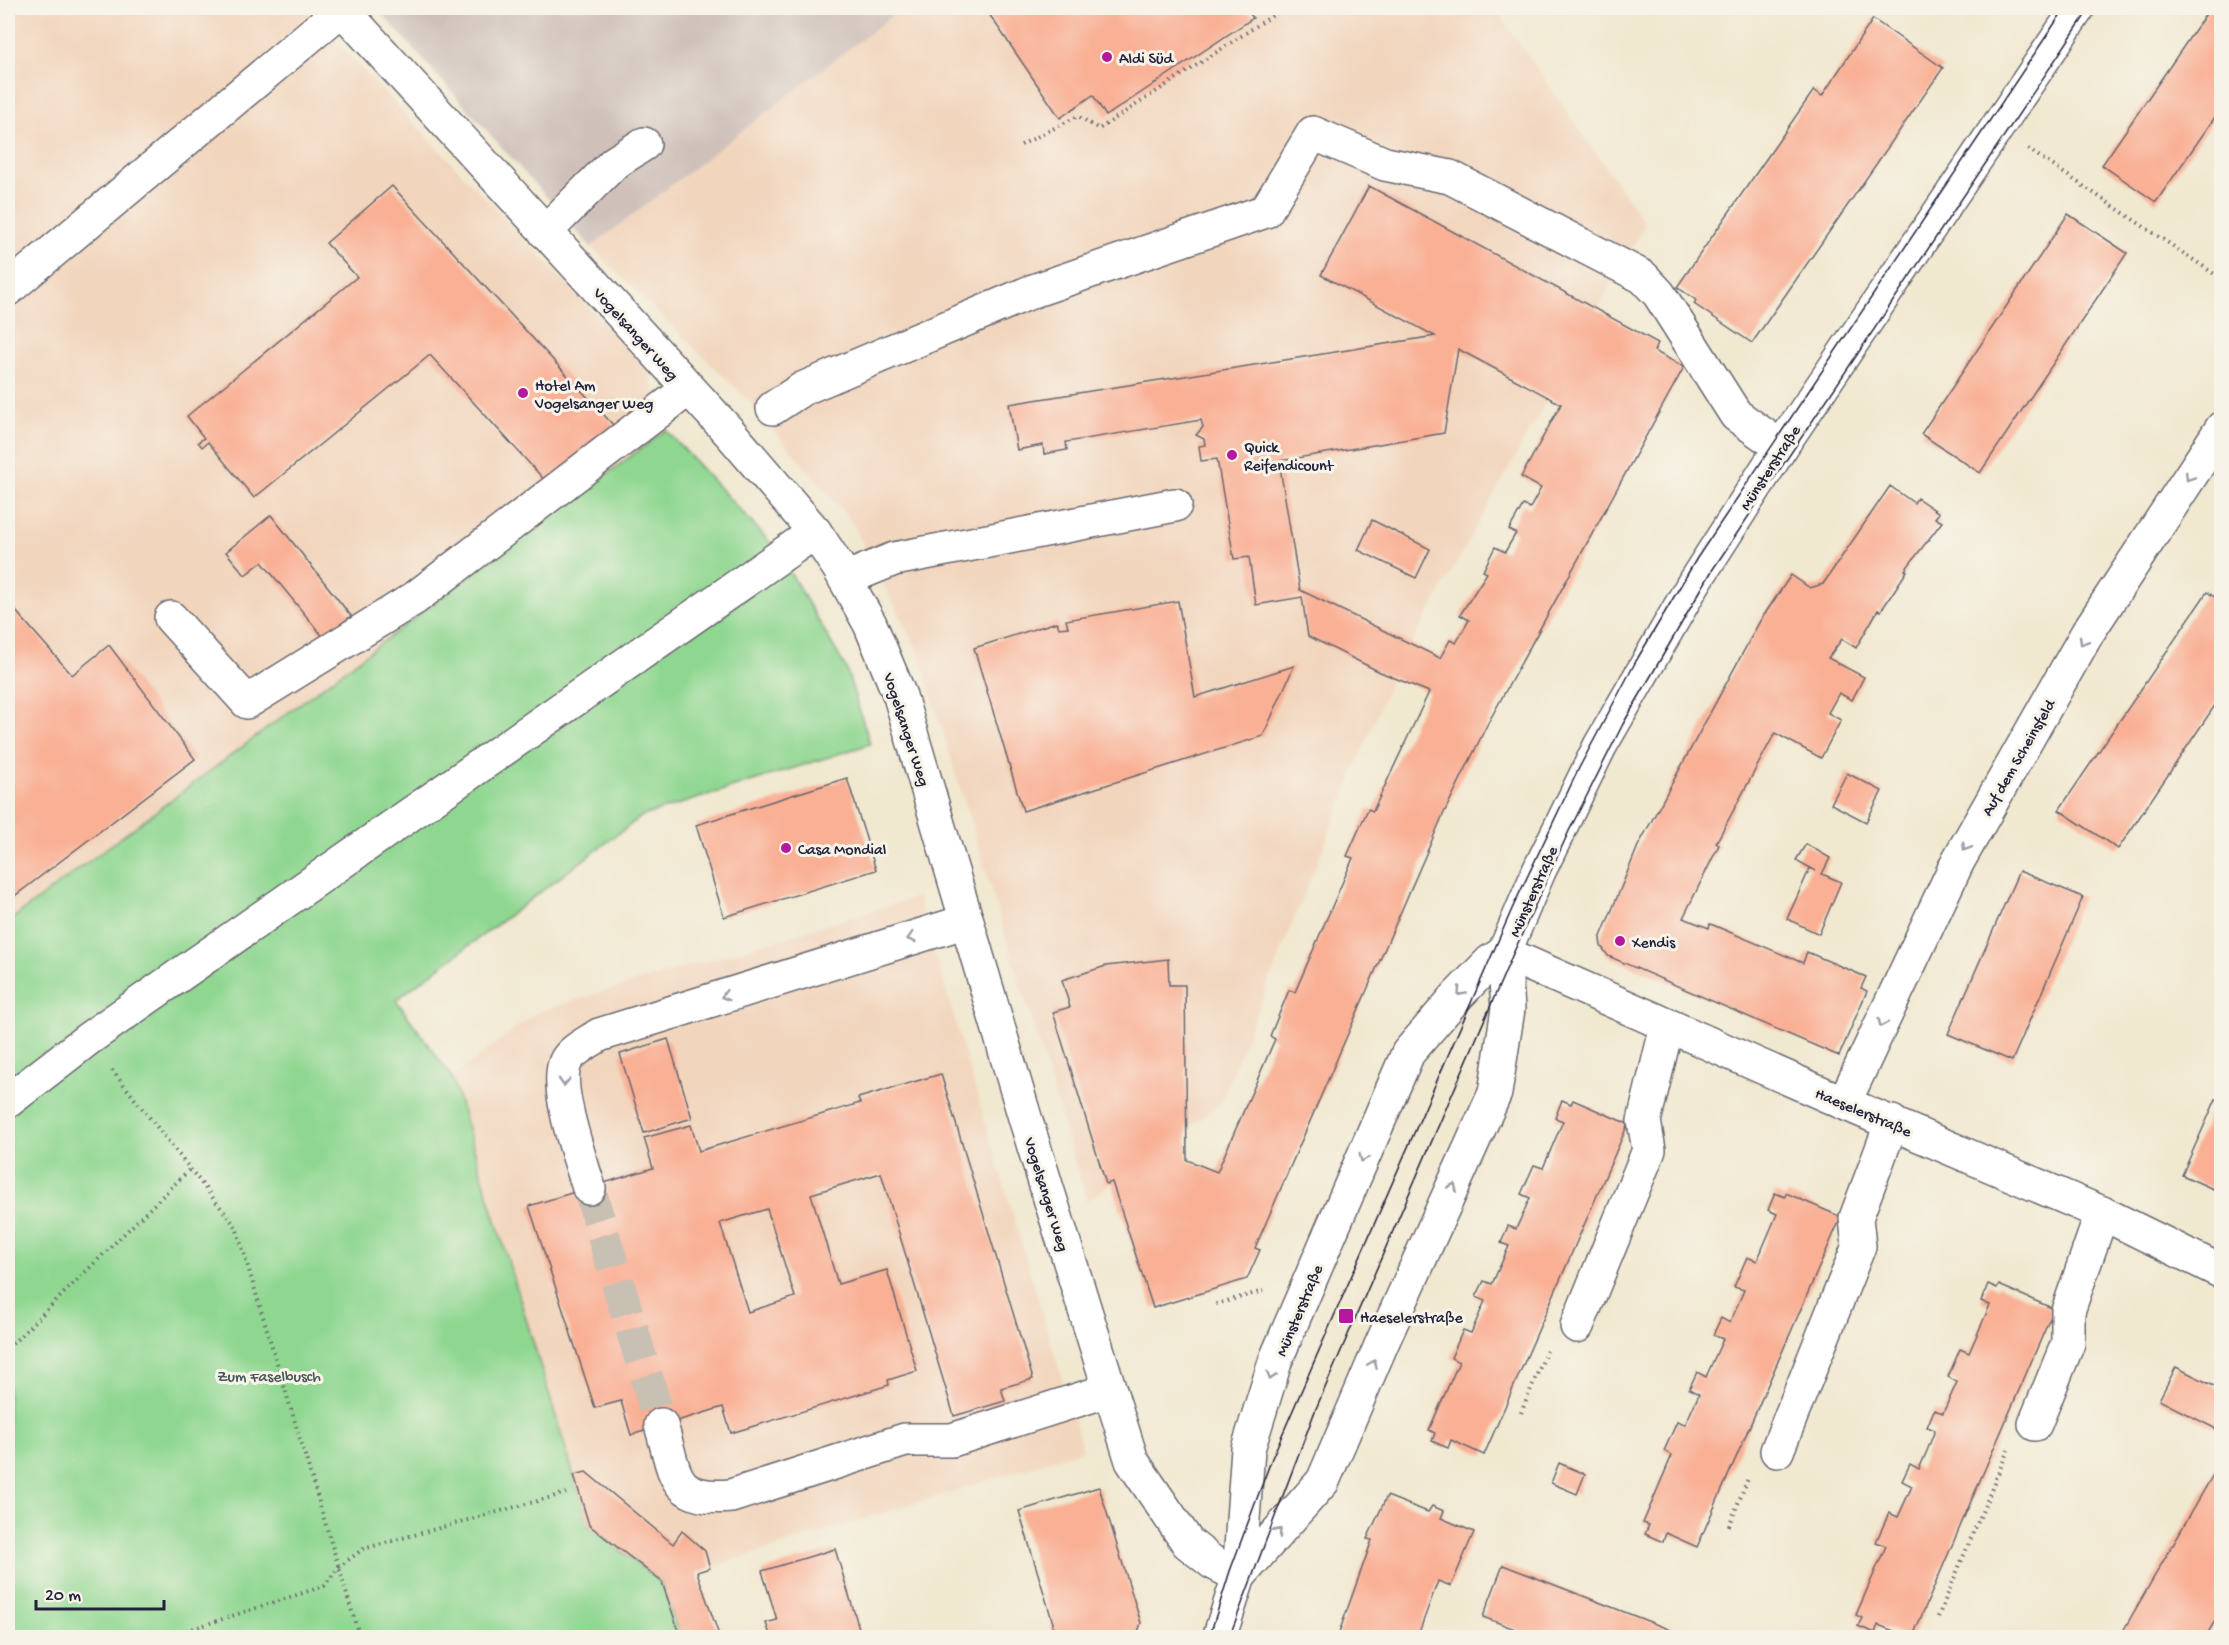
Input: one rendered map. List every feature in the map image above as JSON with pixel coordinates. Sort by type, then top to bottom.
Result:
[{"type":"street","name":"Vogelsanger Weg","points":[[342,8],[815,532],[845,579],[870,624],[900,696],[1132,1461],[1188,1543],[1212,1562],[1239,1576]]},
{"type":"street","points":[[8,290],[342,8]]},
{"type":"street","name":"Münsterstraße","points":[[1239,1576],[1323,1481],[1382,1342],[1495,1093],[1509,1009],[1504,953],[1539,871],[1600,746],[1695,581],[1781,447],[2078,8]]},
{"type":"street","points":[[773,408],[802,389],[1033,291],[1266,211],[1313,134],[1385,164],[1450,177],[1643,277],[1659,294],[1736,415],[1781,447]]},
{"type":"street","points":[[545,232],[614,163],[644,144]]},
{"type":"street","points":[[171,618],[247,702],[415,598],[688,389]]},
{"type":"street","name":"Auf dem Scheinsfeld","points":[[1844,1103],[1958,861],[2088,632],[2222,429]]},
{"type":"street","points":[[845,579],[894,559],[1175,505]]},
{"type":"street","points":[[8,1101],[88,1039],[815,532]]},
{"type":"street","points":[[589,1188],[564,1102],[563,1081],[566,1061],[582,1046],[599,1035],[967,921]]},
{"type":"street","name":"Münsterstraße","points":[[1219,1638],[1239,1576],[1248,1449],[1276,1359],[1408,1053],[1457,996],[1490,962],[1504,953]]},
{"type":"street","name":"Haeselerstraße","points":[[1504,953],[1844,1103],[2102,1213],[2222,1272]]},
{"type":"street","points":[[1577,1326],[1648,1150],[1644,1121],[1667,1026]]},
{"type":"street","points":[[1777,1451],[1859,1246],[1856,1218],[1892,1122]]},
{"type":"street","points":[[2036,1424],[2068,1342],[2068,1311],[2102,1213]]},
{"type":"street","points":[[661,1425],[678,1479],[687,1491],[706,1498],[731,1496],[905,1440],[952,1440],[1109,1390]]},
{"type":"path","points":[[1021,145],[1078,117],[1099,129],[1284,8]]},
{"type":"path","points":[[1997,129],[2222,279]]},
{"type":"path","points":[[88,1039],[236,1227],[360,1638]]},
{"type":"path","points":[[8,1348],[190,1169]]},
{"type":"path","points":[[1521,1413],[1554,1334],[1577,1326]]},
{"type":"path","points":[[1938,1617],[2014,1436],[2036,1424]]},
{"type":"path","points":[[1729,1526],[1756,1460],[1777,1451]]},
{"type":"path","points":[[164,1638],[324,1586],[339,1567],[363,1549],[566,1493]]},
{"type":"shaded area","points":[[8,8],[304,8],[648,369],[666,430],[8,922]]},
{"type":"shaded area","points":[[377,8],[902,8],[591,247]]},
{"type":"shaded area","points":[[902,8],[1495,8],[1645,224],[1390,682],[1219,1105],[1087,1201],[918,651],[852,522],[749,401],[591,247]]},
{"type":"shaded area","points":[[918,897],[1083,1450],[661,1583],[589,1525],[452,1077],[537,1012]]},
{"type":"green space","name":"Zum Faselbusch","points":[[666,430],[777,550],[846,668],[870,744],[642,816],[396,1000],[452,1077],[589,1525],[661,1583],[680,1637],[15,1638],[8,1620],[8,922]]},
{"type":"building","name":"Aldi Süd","points":[[985,8],[1246,8],[1253,18],[1106,116],[1093,95],[1060,118]]},
{"type":"building","points":[[2210,8],[2222,8],[2222,107],[2156,202],[2102,165]]},
{"type":"building","points":[[1873,19],[1943,68],[1752,343],[1694,304],[1696,300],[1677,287],[1814,90],[1822,96]]},
{"type":"building","points":[[392,186],[615,427],[550,486],[430,355],[254,498],[208,442],[202,447],[198,442],[204,438],[187,416],[357,277],[326,243]]},
{"type":"building","points":[[1369,186],[1658,343],[1654,351],[1684,367],[1488,723],[1442,817],[1255,1248],[1260,1250],[1247,1279],[1153,1308],[1112,1182],[1106,1184],[1053,1012],[1070,1007],[1062,980],[1106,966],[1168,959],[1169,985],[1185,985],[1187,1160],[1217,1172],[1275,1039],[1270,1036],[1289,990],[1295,992],[1353,858],[1347,856],[1368,809],[1373,811],[1429,692],[1380,672],[1308,636],[1302,597],[1256,605],[1249,557],[1234,559],[1217,459],[1201,461],[1199,446],[1205,445],[1204,439],[1196,435],[1203,427],[1201,420],[1066,442],[1067,450],[1044,454],[1043,445],[1017,450],[1009,404],[1435,336],[1321,275]],"holes":[[[1458,349],[1561,404],[1521,477],[1541,488],[1530,508],[1523,505],[1509,530],[1516,533],[1505,552],[1495,547],[1483,571],[1487,573],[1460,615],[1469,620],[1456,643],[1450,640],[1440,658],[1300,590],[1279,461],[1444,433]]]},
{"type":"building","points":[[2068,214],[2127,253],[1980,473],[1921,434]]},
{"type":"building","points":[[1890,486],[1914,503],[1917,498],[1939,513],[1935,518],[1942,522],[1905,570],[1907,571],[1881,611],[1878,610],[1856,648],[1842,639],[1828,658],[1864,677],[1852,700],[1839,693],[1828,713],[1841,720],[1821,758],[1775,733],[1716,843],[1719,845],[1683,918],[1709,928],[1710,924],[1713,925],[1803,963],[1807,952],[1866,977],[1861,988],[1867,991],[1839,1056],[1608,956],[1601,946],[1600,939],[1638,846],[1760,621],[1791,575],[1810,588],[1823,584]]},
{"type":"building","points":[[271,515],[351,616],[324,638],[262,562],[245,575],[226,552]]},
{"type":"building","points":[[1372,520],[1430,549],[1416,578],[1358,550]]},
{"type":"building","points":[[2207,592],[2222,602],[2222,695],[2118,849],[2059,810]]},
{"type":"building","points":[[1178,601],[1195,697],[1294,666],[1263,736],[1023,811],[974,648],[1057,622],[1059,628],[1068,627],[1066,620]]},
{"type":"building","points":[[8,602],[72,675],[109,645],[195,759],[8,901]]},
{"type":"building","points":[[1847,773],[1882,791],[1866,822],[1831,804]]},
{"type":"building","name":"Casa Mondial","points":[[847,778],[876,870],[724,917],[696,825]]},
{"type":"building","points":[[1806,844],[1830,858],[1822,874],[1841,882],[1819,934],[1787,919],[1810,868],[1816,871],[1796,860]]},
{"type":"building","points":[[2019,871],[2083,897],[2012,1061],[1948,1034]]},
{"type":"building","points":[[668,1039],[692,1118],[644,1133],[620,1054]]},
{"type":"building","points":[[941,1074],[1033,1379],[1001,1388],[1005,1401],[954,1416],[881,1173],[811,1194],[838,1284],[887,1270],[917,1371],[888,1380],[889,1385],[731,1433],[723,1407],[631,1435],[621,1401],[595,1408],[529,1206],[653,1168],[644,1138],[691,1125],[699,1151],[860,1103],[858,1098]],"holes":[[[767,1209],[795,1297],[748,1312],[720,1223]]]},
{"type":"building","points":[[2216,1099],[2222,1101],[2222,1193],[2182,1175]]},
{"type":"building","points":[[1562,1100],[1571,1104],[1573,1100],[1628,1124],[1484,1455],[1451,1440],[1448,1448],[1432,1441],[1435,1433],[1429,1430],[1459,1362],[1451,1358],[1463,1330],[1471,1333],[1485,1301],[1476,1297],[1484,1281],[1492,1284],[1509,1246],[1501,1243],[1508,1226],[1516,1229],[1530,1198],[1521,1194],[1534,1165],[1543,1168],[1563,1121],[1555,1118]]},
{"type":"building","points":[[1775,1193],[1785,1197],[1786,1193],[1841,1217],[1697,1547],[1666,1533],[1663,1542],[1645,1534],[1649,1525],[1643,1523],[1672,1455],[1664,1451],[1677,1422],[1685,1425],[1699,1394],[1689,1389],[1697,1372],[1706,1377],[1723,1339],[1713,1335],[1721,1318],[1730,1323],[1744,1290],[1734,1287],[1747,1257],[1757,1261],[1777,1214],[1768,1210]]},
{"type":"building","points":[[1988,1284],[1997,1288],[1999,1285],[2054,1309],[1912,1638],[1878,1625],[1875,1633],[1858,1626],[1862,1618],[1856,1615],[1886,1546],[1876,1542],[1889,1513],[1898,1517],[1912,1486],[1902,1481],[1910,1464],[1919,1469],[1927,1451],[1935,1430],[1927,1427],[1934,1410],[1943,1413],[1957,1382],[1948,1377],[1960,1349],[1969,1353],[1990,1305],[1981,1301]]},
{"type":"building","points":[[2176,1367],[2222,1390],[2222,1432],[2159,1400]]},
{"type":"building","points":[[2222,1459],[2222,1609],[2205,1638],[2119,1638]]},
{"type":"building","points":[[1559,1463],[1585,1474],[1577,1494],[1551,1483]]},
{"type":"building","points":[[586,1472],[673,1544],[682,1531],[705,1551],[710,1568],[697,1572],[720,1638],[681,1638],[662,1582],[589,1525],[574,1475]]},
{"type":"building","points":[[1099,1487],[1141,1623],[1136,1638],[1049,1638],[1053,1623],[1019,1511]]},
{"type":"building","points":[[1387,1496],[1428,1512],[1432,1506],[1444,1511],[1441,1518],[1474,1532],[1451,1586],[1438,1581],[1417,1638],[1337,1638],[1372,1540],[1367,1539]]},
{"type":"building","points":[[835,1549],[862,1638],[771,1638],[766,1623],[777,1620],[762,1571]]},
{"type":"building","points":[[1503,1565],[1689,1638],[1539,1638],[1483,1617]]},
{"type":"tunnel","points":[[589,1188],[661,1425]]},
{"type":"tram line","points":[[1209,1638],[1230,1571],[1272,1458],[1512,909],[1579,768],[1636,661],[1697,558],[2065,8]]},
{"type":"tram line","points":[[1229,1638],[1315,1411],[1512,956],[1569,831],[1623,724],[1713,569],[2090,8]]},
{"type":"place","name":"Aldi Süd","points":[[1107,57]]},
{"type":"place","name":"Hotel Am Vogelsanger Weg","points":[[523,393]]},
{"type":"place","name":"Quick Reifendicount","points":[[1232,455]]},
{"type":"place","name":"Casa Mondial","points":[[786,848]]},
{"type":"place","name":"Xendis","points":[[1620,941]]},
{"type":"place","name":"Haeselerstraße","points":[[1346,1316]]}]
